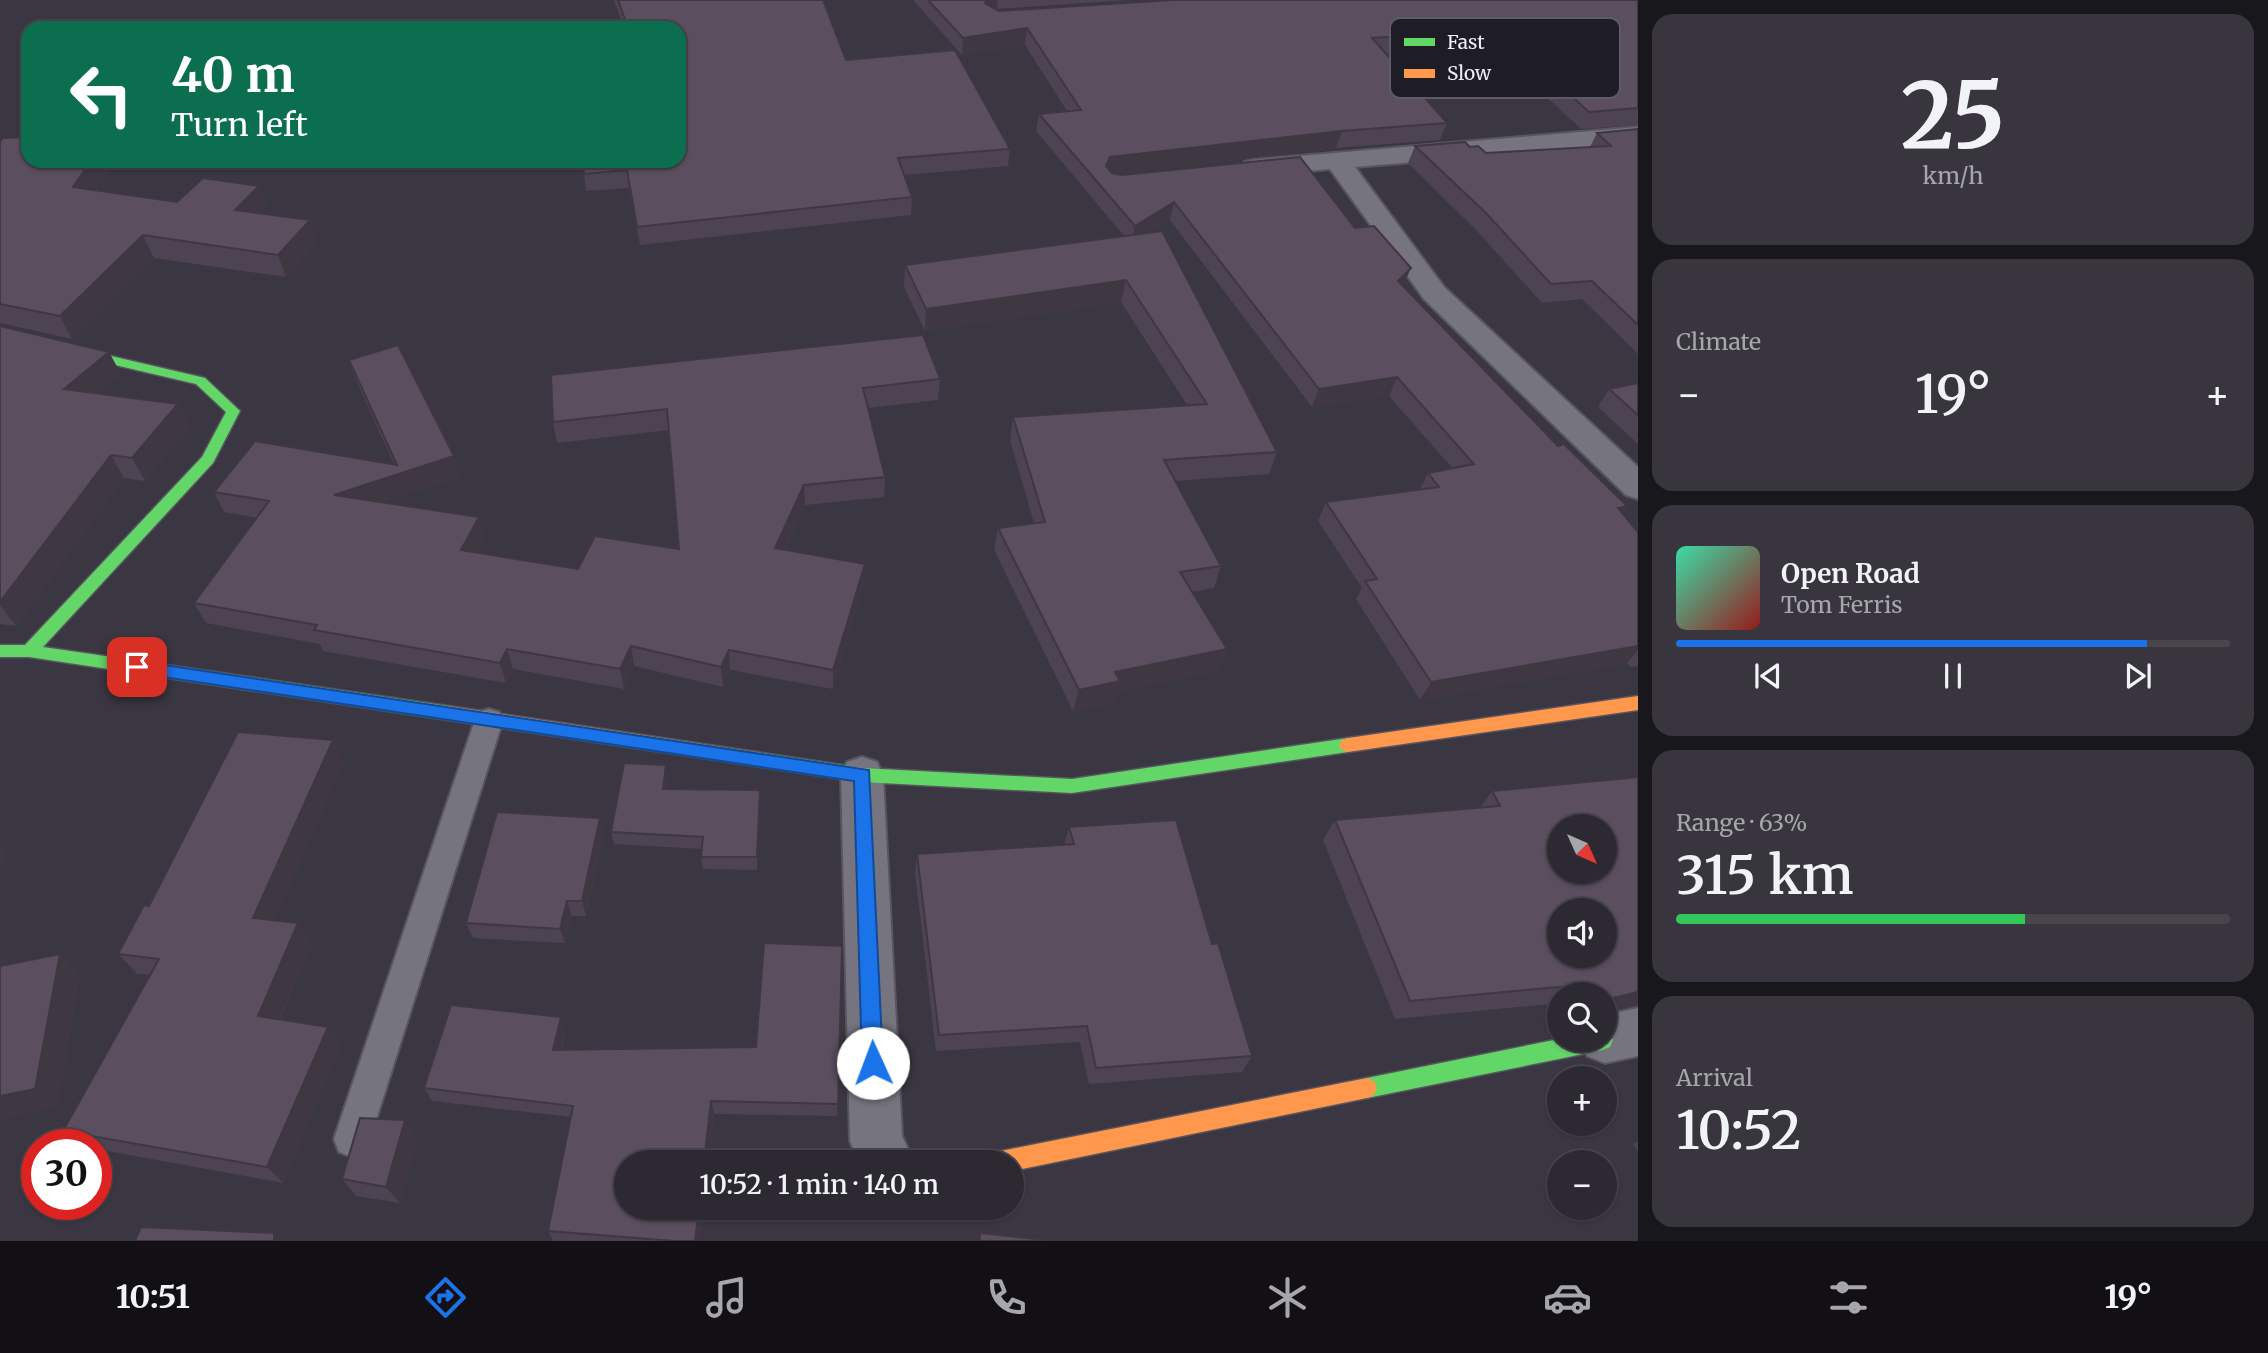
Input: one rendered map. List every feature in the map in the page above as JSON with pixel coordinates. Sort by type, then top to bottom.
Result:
[{"type":"street","points":[[1227,171],[1336,159],[1638,135]]},
{"type":"street","points":[[1336,159],[1434,293],[1638,487]]},
{"type":"street","points":[[0,334],[201,381],[233,411],[208,460],[29,651]]},
{"type":"street","points":[[0,651],[29,651],[862,775],[1072,786],[1638,702]]},
{"type":"street","points":[[862,775],[876,1141],[881,1150]]},
{"type":"street","points":[[1617,1036],[1638,1032]]},
{"type":"street","points":[[1024,1157],[1547,1051]]},
{"type":"lane","points":[[352,1139],[489,720]]},
{"type":"building","points":[[618,0],[823,0],[846,60],[955,50],[1010,149],[898,158],[912,197],[637,227],[627,170],[584,174],[584,168],[686,168],[686,21],[626,21]]},
{"type":"building","points":[[928,0],[988,0],[985,3],[999,11],[1172,0],[1638,0],[1638,108],[1589,112],[1574,98],[1620,98],[1620,18],[1390,18],[1390,37],[1372,38],[1390,58],[1390,98],[1425,98],[1447,123],[1342,131],[1110,157],[1106,166],[1112,173],[1122,175],[1300,157],[1355,228],[1374,226],[1411,268],[1398,281],[1558,446],[1564,444],[1627,506],[1618,508],[1638,532],[1638,646],[1431,682],[1365,581],[1377,579],[1326,502],[1439,487],[1428,473],[1474,464],[1397,377],[1319,389],[1174,202],[1135,226],[1039,114],[1081,110],[1027,28],[963,38]]},
{"type":"building","points":[[1638,129],[1638,325],[1592,281],[1551,284],[1486,213],[1415,146],[1465,142],[1470,147],[1478,146],[1486,153],[1611,146],[1597,133]]},
{"type":"building","points":[[21,137],[21,168],[86,168],[73,187],[177,202],[203,178],[259,186],[235,210],[310,220],[278,255],[143,235],[60,316],[0,304],[0,142],[3,138]]},
{"type":"building","points":[[1162,231],[1277,452],[1164,460],[1221,566],[1180,572],[1227,649],[1115,672],[1120,681],[1079,690],[998,528],[1045,522],[1013,417],[1207,404],[1126,280],[926,309],[905,265]]},
{"type":"building","points":[[0,326],[109,352],[64,389],[178,404],[132,458],[111,455],[0,602]]},
{"type":"building","points":[[923,335],[940,379],[863,388],[885,477],[804,485],[775,548],[865,564],[833,670],[729,650],[721,667],[631,646],[620,669],[507,649],[500,663],[314,630],[317,625],[194,603],[269,501],[214,492],[255,441],[397,465],[349,360],[398,345],[454,456],[334,495],[479,517],[461,550],[578,569],[595,536],[679,549],[667,409],[553,422],[551,375]]},
{"type":"building","points":[[1638,383],[1638,415],[1609,389]]},
{"type":"building","points":[[238,732],[333,740],[253,918],[298,923],[258,1016],[328,1027],[267,1167],[112,1140],[112,1129],[64,1129],[159,959],[118,954],[144,905],[149,906]]},
{"type":"building","points":[[624,763],[666,765],[663,789],[760,790],[757,857],[701,857],[703,837],[611,832]]},
{"type":"building","points":[[1638,777],[1638,992],[1617,997],[1617,982],[1547,982],[1547,988],[1410,1001],[1335,820],[1500,806],[1492,791]]},
{"type":"building","points":[[497,812],[600,818],[582,901],[567,901],[560,929],[466,923]]},
{"type":"building","points":[[1176,820],[1212,944],[1218,943],[1252,1056],[1096,1068],[1087,1026],[939,1035],[917,854],[1074,844],[1069,827]]},
{"type":"building","points":[[764,943],[842,946],[838,1104],[711,1101],[705,1150],[614,1150],[614,1220],[698,1220],[695,1241],[548,1231],[573,1106],[424,1088],[451,1005],[561,1017],[553,1050],[756,1047]]},
{"type":"building","points":[[60,954],[35,1089],[0,1096],[0,966]]},
{"type":"building","points":[[360,1118],[405,1120],[386,1187],[342,1179]]},
{"type":"building","points":[[141,1227],[274,1233],[274,1241],[135,1241]]},
{"type":"building","points":[[980,1233],[1045,1240],[1045,1241],[980,1241]]},
{"type":"traffic: fast","points":[[0,334],[200,381],[233,411],[208,460],[29,651]]},
{"type":"traffic: fast","points":[[0,651],[29,651],[448,713]]},
{"type":"traffic: fast","points":[[756,759],[862,775],[1072,786],[1348,745]]},
{"type":"traffic: fast","points":[[1367,1088],[1547,1051]]},
{"type":"traffic: slow","points":[[1348,745],[1638,703]]},
{"type":"traffic: slow","points":[[448,713],[756,759]]},
{"type":"traffic: slow","points":[[1024,1157],[1367,1088]]},
{"type":"route","points":[[137,667],[862,775],[873,1063]]}]
